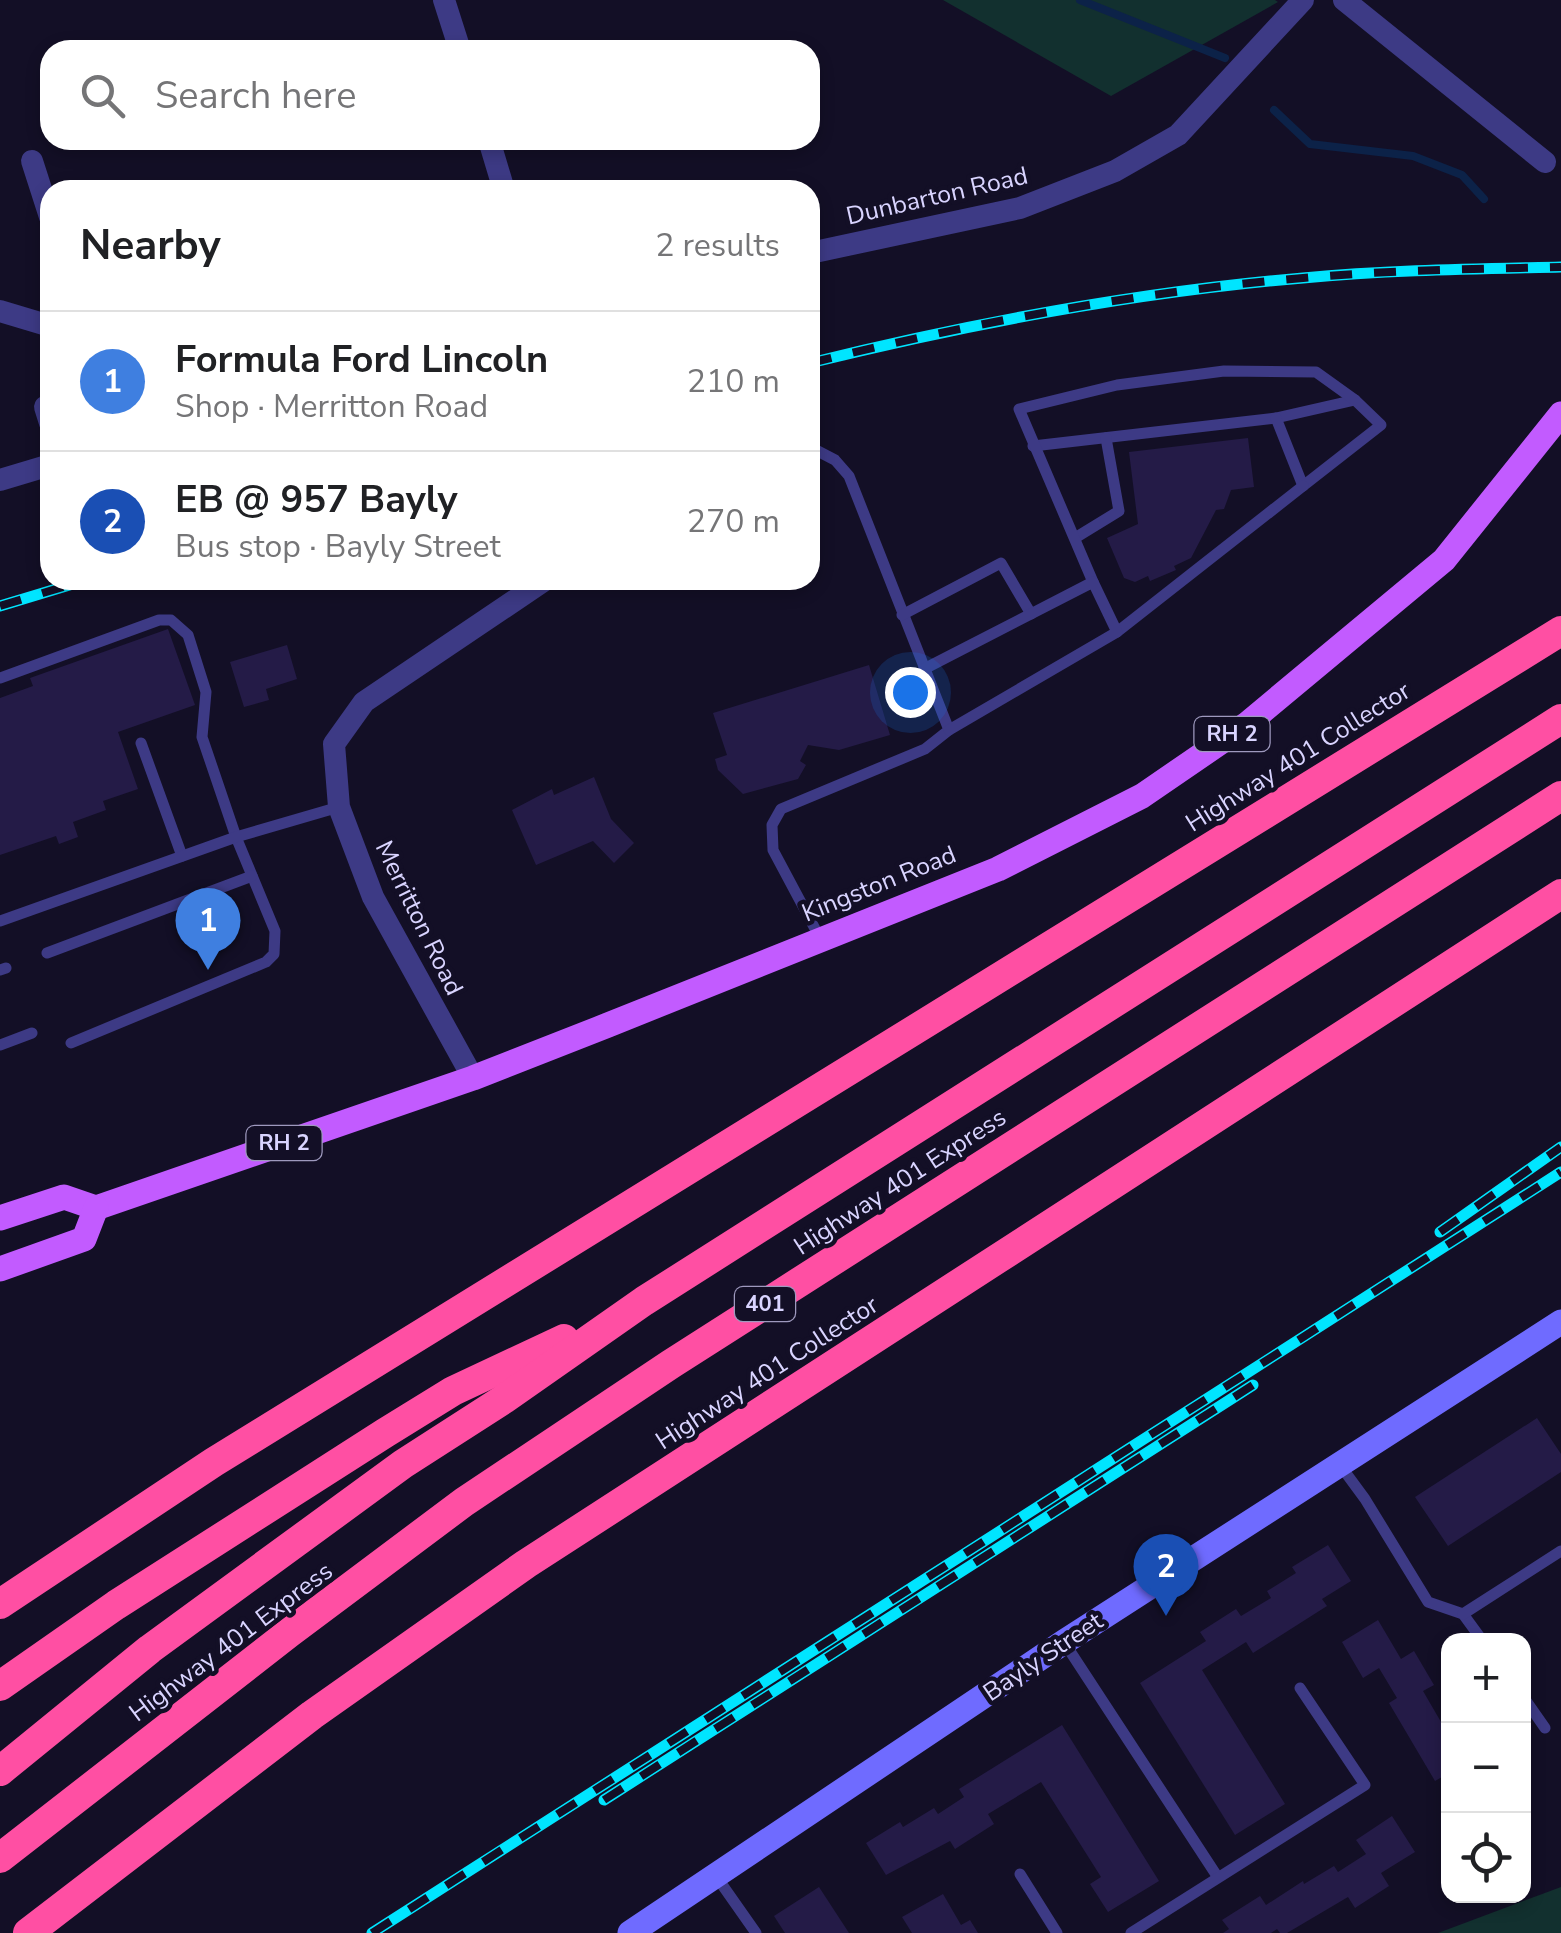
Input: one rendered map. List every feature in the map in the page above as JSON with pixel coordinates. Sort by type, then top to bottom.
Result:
[{"type":"highway","name":"Highway 401 Collector","points":[[0,1604],[264,1431],[1561,630]]},
{"type":"highway","name":"Highway 401 Express","points":[[0,1771],[150,1649],[403,1464],[644,1301],[1561,719]]},
{"type":"highway","name":"Highway 401 Express","points":[[0,1858],[464,1502],[882,1228],[1561,796]]},
{"type":"highway","name":"Highway 401 Collector","points":[[28,1933],[312,1715],[526,1564],[1561,894]]},
{"type":"highway","points":[[0,1686],[116,1605],[453,1392],[644,1301]]},
{"type":"main road","name":"Kingston Road","points":[[0,1218],[64,1196],[96,1208],[472,1078],[998,869],[1142,796],[1246,724],[1444,560],[1561,414]]},
{"type":"main road","points":[[0,1269],[84,1239],[96,1208]]},
{"type":"main road","name":"Bayly Street","points":[[630,1933],[1064,1642],[1561,1322]]},
{"type":"street","points":[[444,0],[457,40]]},
{"type":"street","name":"Dunbarton Road","points":[[820,252],[1020,208],[1114,171],[1178,134],[1303,0]]},
{"type":"street","points":[[1344,0],[1545,162]]},
{"type":"street","points":[[492,150],[501,180]]},
{"type":"street","points":[[32,161],[40,186]]},
{"type":"street","points":[[0,311],[40,323]]},
{"type":"street","points":[[0,480],[40,467]]},
{"type":"street","name":"Merritton Road","points":[[472,1078],[373,898],[338,807],[334,744],[364,702],[530,590]]},
{"type":"lane","points":[[822,940],[773,850],[772,825],[780,809],[925,749],[950,730],[1117,632],[1381,425],[1316,372],[1224,372],[1116,385],[1019,409],[1117,632]]},
{"type":"lane","points":[[1032,446],[1276,418],[1355,400]]},
{"type":"lane","points":[[1276,418],[1303,486]]},
{"type":"lane","points":[[1075,538],[1119,511],[1106,438]]},
{"type":"lane","points":[[820,452],[835,460],[849,476],[950,730]]},
{"type":"lane","points":[[902,615],[1001,563],[1031,614]]},
{"type":"lane","points":[[924,668],[1093,582]]},
{"type":"lane","points":[[0,678],[159,620],[182,626],[206,692],[202,737],[277,942],[274,954],[266,962],[71,1042]]},
{"type":"lane","points":[[141,744],[182,856]]},
{"type":"lane","points":[[0,921],[236,837],[338,807]]},
{"type":"lane","points":[[46,953],[252,876]]},
{"type":"lane","points":[[0,1046],[32,1033]]},
{"type":"lane","points":[[1340,1465],[1428,1602],[1463,1614],[1477,1633]]},
{"type":"lane","points":[[1463,1614],[1561,1552]]},
{"type":"lane","points":[[1064,1642],[1217,1876]]},
{"type":"lane","points":[[1131,1933],[1365,1785],[1300,1688]]},
{"type":"lane","points":[[1531,1708],[1545,1728]]},
{"type":"lane","points":[[1020,1874],[1057,1933]]},
{"type":"lane","points":[[716,1876],[756,1933]]},
{"type":"green space","points":[[943,0],[1275,0],[1278,2],[1111,96]]},
{"type":"green space","points":[[1561,1887],[1561,1933],[1438,1933],[1518,1903],[1531,1903],[1531,1898]]},
{"type":"building","points":[[1248,438],[1254,487],[1231,490],[1224,509],[1216,510],[1191,558],[1174,566],[1176,570],[1150,581],[1148,576],[1135,582],[1124,578],[1107,538],[1138,524],[1129,452]]},
{"type":"building","points":[[168,629],[195,705],[118,732],[138,789],[103,801],[106,810],[73,822],[78,837],[59,844],[56,836],[0,855],[0,698],[33,686],[30,678]]},
{"type":"building","points":[[287,645],[297,679],[266,689],[269,700],[244,707],[230,662]]},
{"type":"building","points":[[869,665],[890,735],[839,750],[808,745],[800,761],[806,765],[798,779],[743,794],[718,770],[715,759],[727,755],[713,713]]},
{"type":"building","points":[[594,777],[611,819],[634,843],[614,863],[593,841],[536,865],[512,810],[552,789],[554,795]]},
{"type":"building","points":[[1537,1418],[1561,1454],[1561,1472],[1448,1546],[1415,1497]]},
{"type":"building","points":[[1328,1545],[1351,1581],[1322,1599],[1327,1606],[1253,1653],[1246,1642],[1202,1670],[1285,1804],[1235,1835],[1140,1683],[1206,1641],[1200,1632],[1236,1609],[1241,1616],[1271,1598],[1267,1591],[1296,1573],[1292,1567]]},
{"type":"building","points":[[1378,1620],[1401,1659],[1414,1651],[1434,1685],[1423,1691],[1441,1722],[1441,1778],[1435,1781],[1389,1703],[1397,1698],[1379,1668],[1363,1678],[1342,1642]]},
{"type":"building","points":[[1062,1725],[1159,1881],[1108,1912],[1090,1884],[1101,1877],[1041,1782],[988,1814],[994,1824],[955,1849],[950,1841],[886,1875],[866,1843],[900,1822],[903,1827],[934,1808],[938,1814],[964,1797],[959,1789]]},
{"type":"building","points":[[1392,1816],[1415,1852],[1381,1873],[1389,1886],[1355,1908],[1348,1897],[1287,1933],[1277,1929],[1271,1933],[1223,1933],[1229,1929],[1222,1920],[1260,1896],[1266,1905],[1303,1881],[1304,1884],[1334,1866],[1338,1872],[1366,1854],[1356,1840]]},
{"type":"building","points":[[819,1887],[849,1933],[785,1933],[774,1916]]},
{"type":"building","points":[[943,1894],[961,1925],[970,1920],[978,1933],[912,1933],[902,1917]]},
{"type":"waterway","points":[[1080,0],[1225,58]]},
{"type":"waterway","points":[[1274,110],[1310,144],[1413,156],[1462,175],[1484,199]]},
{"type":"railway","points":[[820,361],[993,322],[1241,284],[1368,273],[1561,267]]},
{"type":"railway","points":[[0,606],[53,590]]},
{"type":"railway","points":[[1440,1232],[1561,1147]]},
{"type":"railway","points":[[372,1933],[1561,1172]]},
{"type":"railway","points":[[604,1800],[1253,1385]]},
{"type":"place","name":"Formula Ford Lincoln","points":[[208,970]]},
{"type":"place","name":"EB @ 957 Bayly","points":[[1166,1616]]}]
